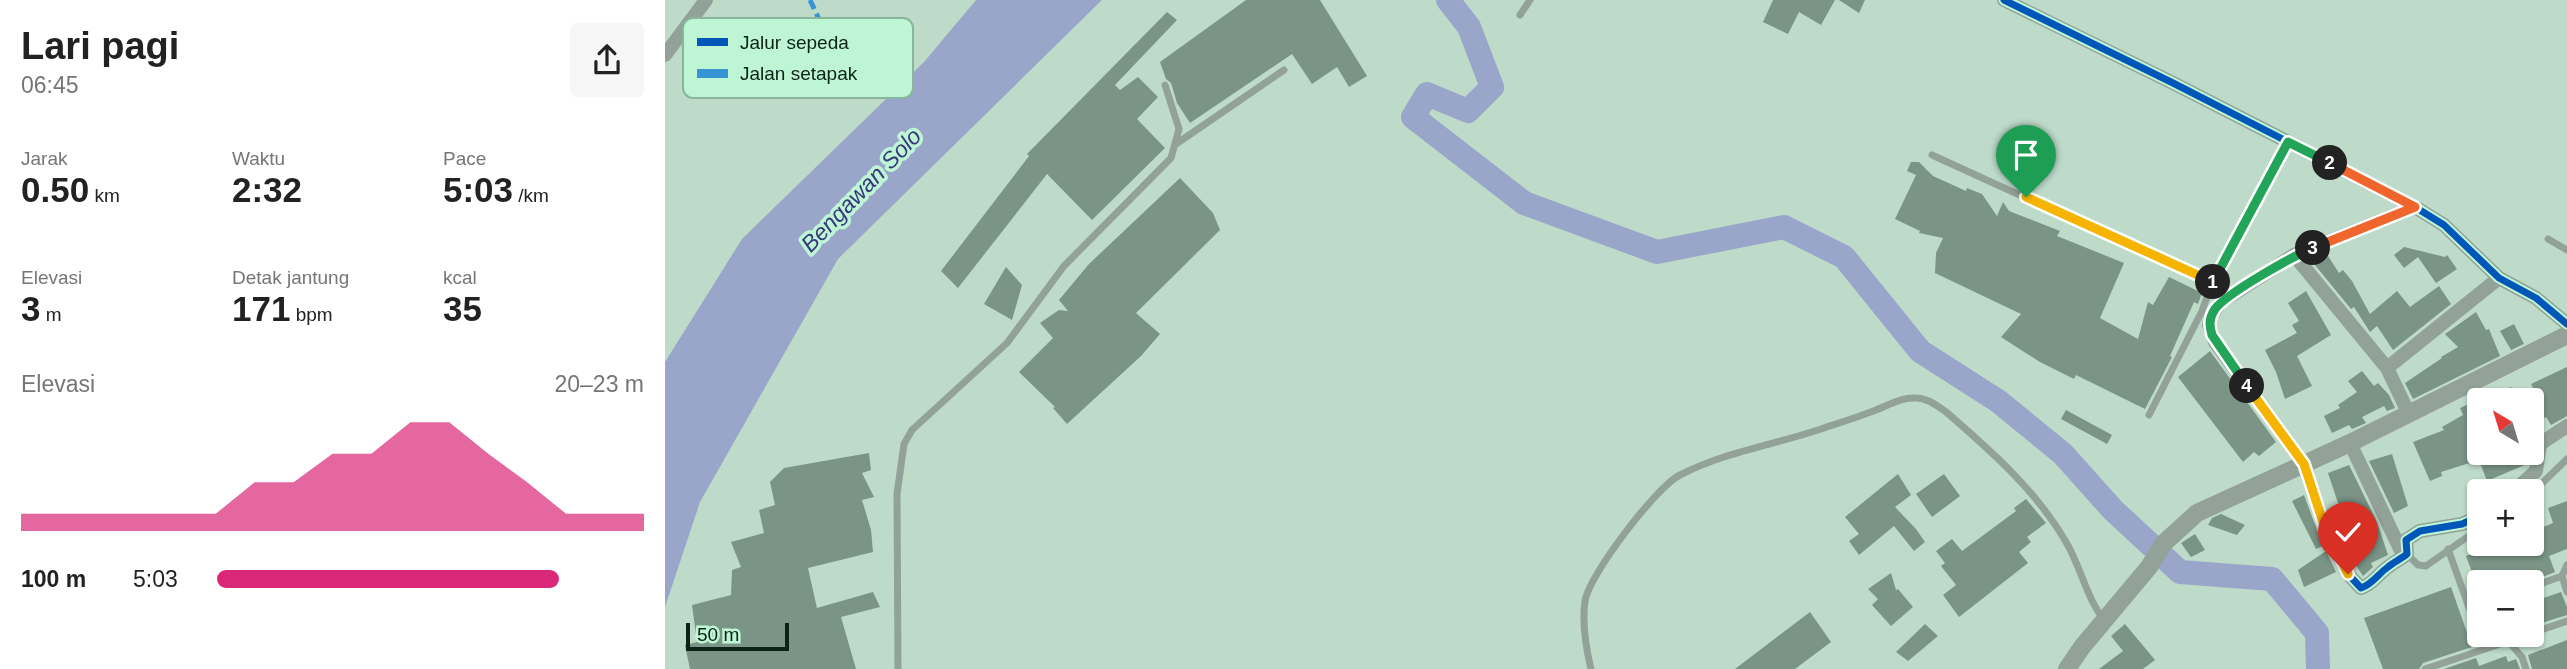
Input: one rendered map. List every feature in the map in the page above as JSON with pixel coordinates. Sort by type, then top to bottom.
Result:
[{"type":"street","points":[[693,18],[706,0]]},
{"type":"street","points":[[2004,0],[2415,207],[2444,225],[2500,278],[2536,298],[2567,324]]},
{"type":"street","points":[[665,55],[683,31]]},
{"type":"street","points":[[2406,555],[2386,568],[2368,586],[2361,588],[2348,574],[2324,525],[2304,464],[2215,342],[2209,325],[2211,316],[2221,302],[2294,255],[2415,207]]},
{"type":"street","points":[[2294,255],[2387,368],[2408,412]]},
{"type":"street","points":[[2387,368],[2500,278]]},
{"type":"street","points":[[2067,669],[2149,567],[2164,543],[2197,513],[2350,443],[2567,335]]},
{"type":"street","points":[[2527,479],[2536,471],[2540,444],[2567,426]]},
{"type":"street","points":[[2350,443],[2406,555]]},
{"type":"street","points":[[2406,555],[2406,540],[2412,534],[2467,522]]},
{"type":"lane","points":[[1520,15],[1531,0]]},
{"type":"lane","points":[[1176,144],[1284,70]]},
{"type":"lane","points":[[898,669],[897,494],[904,444],[912,430],[1007,343],[1064,266],[1171,158],[1179,129],[1165,85]]},
{"type":"lane","points":[[2149,415],[2202,311],[2213,282],[2288,142]]},
{"type":"lane","points":[[1932,155],[2213,282]]},
{"type":"lane","points":[[2548,239],[2567,250]]},
{"type":"lane","points":[[1591,669],[1585,627],[1585,599],[1591,584],[1631,525],[1664,485],[1678,476],[1727,455],[1802,435],[1896,402],[1915,398],[1927,400],[1945,411],[2035,496],[2067,542],[2091,601],[2104,620]]},
{"type":"lane","points":[[2544,481],[2567,459]]},
{"type":"lane","points":[[2406,555],[2422,567],[2467,537]]},
{"type":"lane","points":[[2448,549],[2467,602]]},
{"type":"lane","points":[[2567,565],[2562,576],[2567,592]]},
{"type":"lane","points":[[2544,583],[2562,576]]},
{"type":"lane","points":[[2544,630],[2567,621]]},
{"type":"lane","points":[[2425,669],[2490,647]]},
{"type":"lane","points":[[2517,647],[2526,669]]},
{"type":"water","name":"Bengawan Solo","points":[[976,0],[1102,0],[838,259],[700,502],[665,607],[665,362],[742,239],[887,98],[913,98],[913,73]]},
{"type":"building","points":[[1246,0],[1320,0],[1367,76],[1349,87],[1337,67],[1312,84],[1292,54],[1190,123],[1177,103],[1171,83],[1166,79],[1160,62]]},
{"type":"building","points":[[1773,0],[1835,0],[1821,25],[1799,12],[1788,34],[1763,22]]},
{"type":"building","points":[[1839,0],[1865,0],[1859,13]]},
{"type":"building","points":[[1167,12],[1177,20],[1115,85],[1120,90],[1138,77],[1158,97],[1137,119],[1165,148],[1092,220],[1047,174],[958,288],[941,271],[1029,156],[1027,154]]},
{"type":"building","points":[[1911,162],[1919,162],[1933,176],[1966,191],[1967,188],[1982,194],[1997,216],[2003,202],[2009,211],[2060,231],[2057,236],[2124,263],[2100,318],[2138,339],[2148,302],[2153,305],[2169,277],[2202,293],[2198,304],[2194,302],[2170,356],[2172,357],[2145,409],[2076,375],[2074,379],[2040,362],[2001,337],[2021,314],[1935,273],[1936,253],[1943,238],[1919,233],[1920,231],[1895,219],[1916,175],[1907,171]]},
{"type":"building","points":[[1180,178],[1213,213],[1220,230],[1136,313],[1160,334],[1141,356],[1067,424],[1053,408],[1055,407],[1019,372],[1053,338],[1040,323],[1059,310],[1068,311],[1059,300],[1089,264]]},
{"type":"building","points":[[2404,247],[2445,257],[2447,255],[2457,269],[2436,283],[2418,257],[2404,268],[2394,255]]},
{"type":"building","points":[[2328,256],[2339,273],[2343,270],[2352,281],[2370,314],[2397,291],[2410,307],[2439,286],[2451,304],[2393,350],[2377,326],[2370,332],[2354,307],[2351,309],[2315,265]]},
{"type":"building","points":[[1006,267],[1022,285],[1012,320],[984,304]]},
{"type":"building","points":[[2306,291],[2331,335],[2297,356],[2312,386],[2285,399],[2265,350],[2297,333],[2292,325],[2299,321],[2288,303]]},
{"type":"building","points":[[2476,312],[2486,330],[2489,329],[2500,356],[2413,399],[2405,383],[2458,347],[2445,334]]},
{"type":"building","points":[[2514,324],[2524,344],[2511,350],[2500,331]]},
{"type":"building","points":[[2210,351],[2276,442],[2259,456],[2254,452],[2243,462],[2178,377]]},
{"type":"building","points":[[2567,367],[2567,416],[2551,425],[2545,418],[2545,388],[2533,388],[2531,384]]},
{"type":"building","points":[[2362,371],[2374,386],[2378,383],[2389,395],[2395,408],[2387,411],[2384,406],[2362,417],[2366,423],[2352,429],[2349,425],[2332,433],[2324,416],[2340,408],[2338,405],[2357,392],[2348,381]]},
{"type":"building","points":[[2467,405],[2467,464],[2441,472],[2442,476],[2430,481],[2413,442],[2444,430],[2442,427],[2463,415],[2460,408]]},
{"type":"building","points":[[2066,410],[2112,435],[2107,444],[2061,419]]},
{"type":"building","points":[[869,453],[871,470],[862,473],[874,497],[862,500],[871,530],[873,552],[808,568],[817,608],[873,592],[880,607],[841,617],[856,669],[690,669],[685,645],[697,642],[692,605],[731,595],[732,570],[741,567],[731,542],[764,533],[759,510],[775,505],[770,482],[784,468]]},
{"type":"building","points":[[2392,454],[2408,506],[2394,513],[2369,461]]},
{"type":"building","points":[[2349,465],[2377,522],[2388,555],[2371,563],[2373,567],[2363,576],[2351,558],[2365,553],[2352,529],[2339,534],[2332,518],[2342,515],[2328,473]]},
{"type":"building","points":[[2481,466],[2522,466],[2492,479],[2486,479]]},
{"type":"building","points":[[1898,474],[1911,495],[1895,507],[1925,542],[1914,551],[1894,526],[1859,555],[1849,541],[1859,534],[1845,517]]},
{"type":"building","points":[[1944,474],[1960,496],[1932,517],[1916,494]]},
{"type":"building","points":[[2304,495],[2323,546],[2316,549],[2292,501]]},
{"type":"building","points":[[2026,499],[2046,523],[2027,537],[2031,542],[2019,552],[2028,563],[1959,617],[1943,595],[1956,585],[1941,566],[1945,563],[1936,551],[1952,539],[1962,551],[2016,511],[2014,508]]},
{"type":"building","points":[[2567,501],[2567,549],[2549,556],[2555,572],[2544,576],[2544,570],[2471,570],[2467,556],[2544,556],[2544,527],[2553,523],[2548,508]]},
{"type":"building","points":[[2221,514],[2245,525],[2237,535],[2208,525],[2212,518]]},
{"type":"building","points":[[2195,534],[2205,550],[2191,557],[2181,543]]},
{"type":"building","points":[[2326,551],[2336,572],[2304,587],[2298,570]]},
{"type":"building","points":[[1891,573],[1896,590],[1898,589],[1913,607],[1891,626],[1872,605],[1878,599],[1868,589]]},
{"type":"building","points":[[2451,587],[2467,633],[2467,647],[2472,647],[2423,663],[2419,669],[2383,669],[2364,618]]},
{"type":"building","points":[[2561,592],[2567,615],[2544,622],[2544,598]]},
{"type":"building","points":[[1810,612],[1831,642],[1795,669],[1735,669]]},
{"type":"building","points":[[1925,624],[1938,636],[1908,661],[1896,652]]},
{"type":"building","points":[[2125,624],[2155,660],[2143,669],[2099,669],[2123,651],[2111,636]]},
{"type":"building","points":[[2567,640],[2567,669],[2532,669],[2528,655]]},
{"type":"building","points":[[2506,656],[2508,662],[2516,659],[2520,669],[2444,669],[2476,658],[2479,666]]},
{"type":"waterway","points":[[1448,0],[1469,27],[1492,87],[1468,111],[1427,94],[1413,117],[1524,203],[1657,252],[1784,227],[1844,257],[1920,351],[1998,401],[2063,454],[2113,510],[2180,572],[2272,579],[2317,633],[2318,669]]},
{"type":"marked path","points":[[810,0],[818,18]]},
{"type":"cycle path","points":[[2004,0],[2415,207],[2444,225],[2499,278],[2536,298],[2567,324]]},
{"type":"cycle path","points":[[2415,207],[2294,255],[2221,302],[2211,316],[2209,325],[2215,342],[2304,464],[2324,525],[2348,574],[2361,588],[2407,554],[2406,540],[2420,531],[2467,522]]},
{"type":"route","points":[[2026,197],[2213,282],[2288,142],[2415,207],[2294,255],[2221,302],[2211,316],[2209,325],[2215,342],[2304,464],[2324,525],[2348,574]]}]
